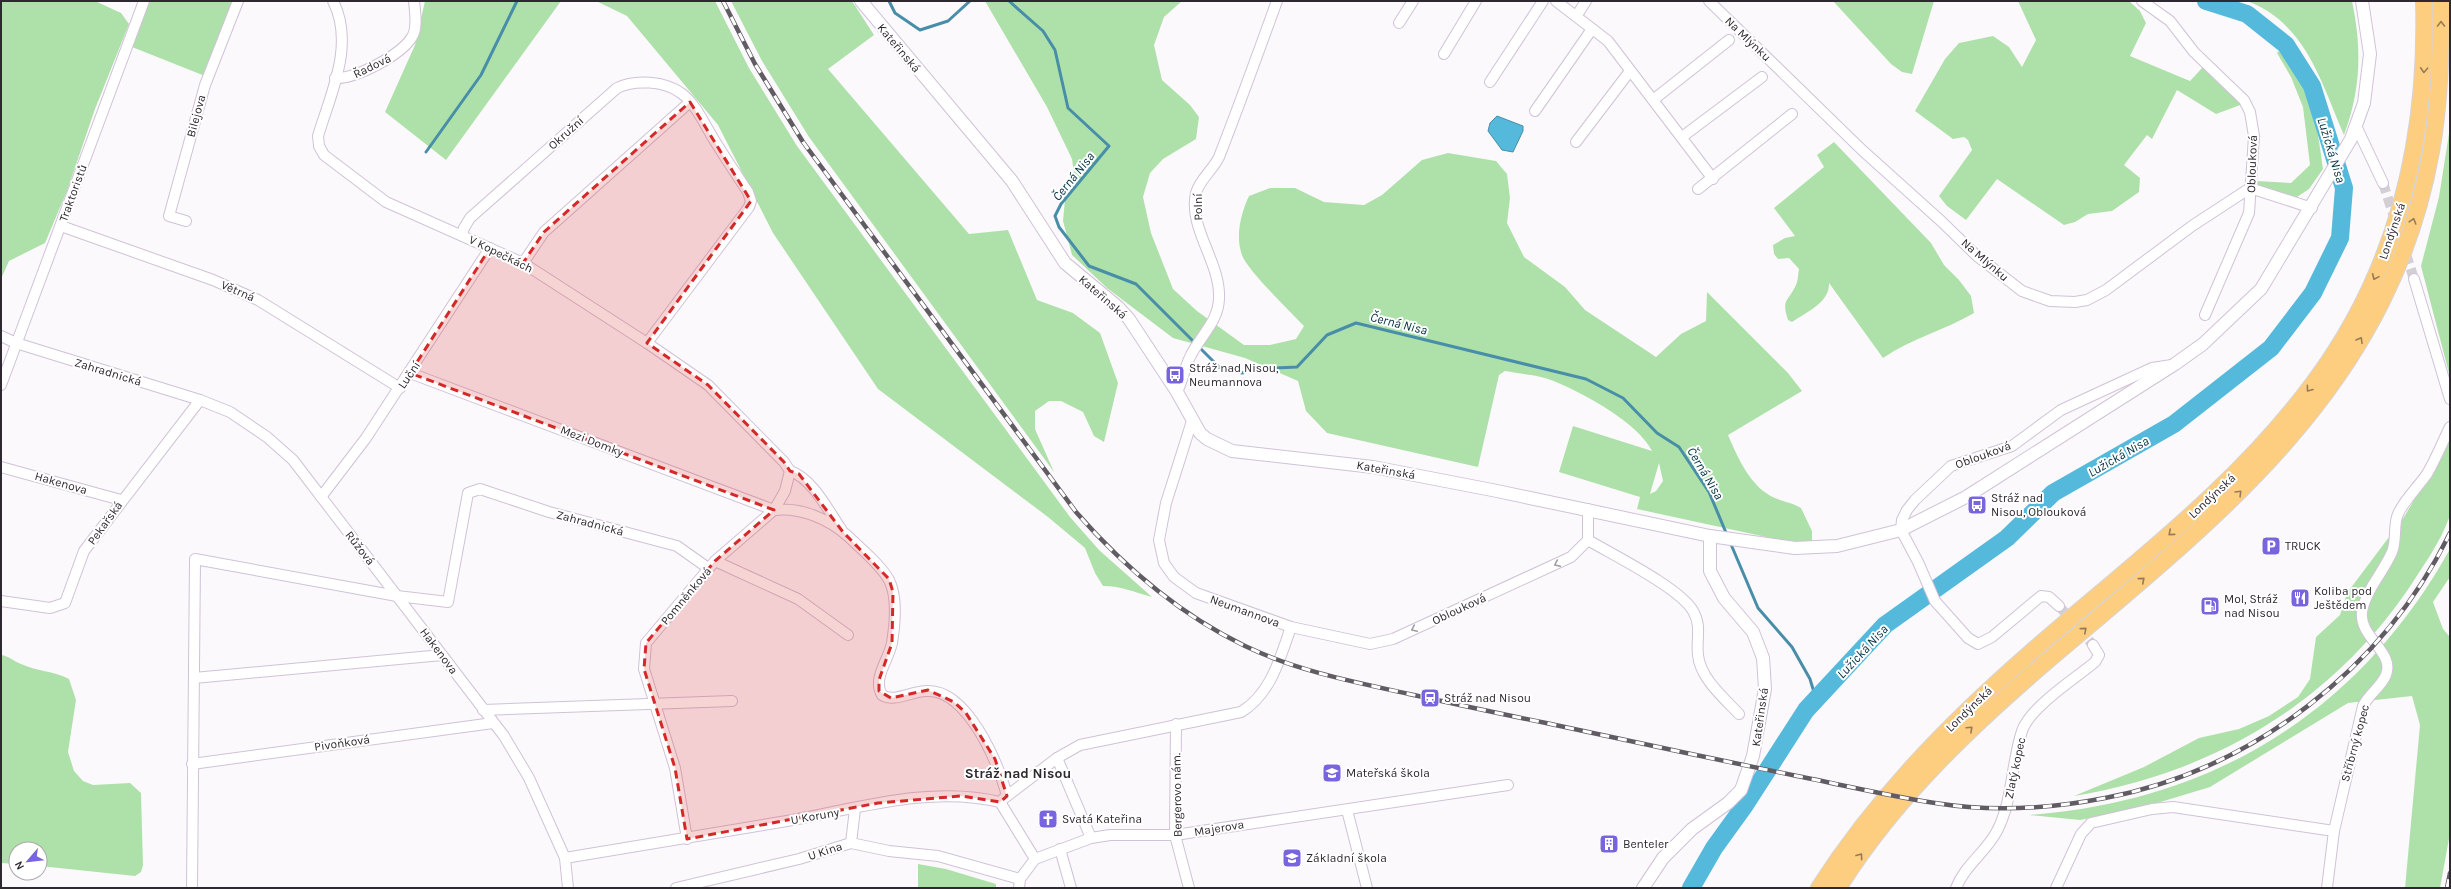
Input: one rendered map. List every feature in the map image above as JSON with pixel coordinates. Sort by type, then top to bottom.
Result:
[{"type":"highway","name":"Londýnská","points":[[1819,888],[1851,840],[1906,772],[1956,720],[2029,654],[2210,499],[2262,446],[2316,380],[2341,343],[2365,298],[2386,251],[2404,198],[2413,160],[2422,99],[2425,64],[2424,1]]},
{"type":"highway","name":"Londýnská","points":[[1838,888],[1876,834],[1915,786],[1962,736],[2007,694],[2185,544],[2238,494],[2290,440],[2341,373],[2386,291],[2404,250],[2421,196],[2431,154],[2439,96],[2441,1]]},
{"type":"street","name":"Traktoristů","points":[[1,385],[144,1]]},
{"type":"street","name":"Bilejova","points":[[186,221],[169,216],[204,86],[238,1]]},
{"type":"street","name":"V Kopečkách","points":[[334,1],[340,13],[343,29],[341,54],[318,136],[319,146],[324,156],[386,202],[523,263],[647,343],[708,385],[784,462],[790,472],[799,474],[803,478],[843,532],[889,579],[894,592],[892,643],[879,680],[879,691],[886,698],[891,698],[928,690],[937,692],[954,702],[970,718],[996,759],[1003,799]]},
{"type":"street","name":"Řadová","points":[[335,78],[346,78],[399,53],[413,37],[416,21],[414,1]]},
{"type":"street","name":"Kateřinská","points":[[861,1],[1012,181],[1065,263],[1118,307],[1129,319],[1177,392],[1192,421],[1207,439],[1232,450],[1373,467],[1588,509],[1710,536],[1710,571],[1724,598],[1753,632],[1763,658],[1765,689],[1753,756],[1741,790],[1728,803],[1692,829],[1663,858],[1643,888]]},
{"type":"street","name":"Polní","points":[[1177,392],[1191,355],[1214,320],[1219,298],[1218,286],[1211,257],[1198,225],[1196,195],[1198,187],[1218,160],[1277,1]]},
{"type":"street","points":[[1399,23],[1413,1]]},
{"type":"street","points":[[1444,54],[1476,1]]},
{"type":"street","points":[[1490,82],[1543,1]]},
{"type":"street","points":[[1556,1],[1577,15],[1608,41],[1713,179]]},
{"type":"street","points":[[1577,15],[1586,1]]},
{"type":"street","name":"Na Mlýnku","points":[[1709,1],[1862,150],[1941,220],[1977,256],[2022,291],[2050,301],[2075,302],[2087,300],[2106,290],[2192,226],[2250,188]]},
{"type":"street","name":"Oblouková","points":[[2142,1],[2170,21],[2194,52],[2244,100],[2250,112],[2254,136],[2250,188],[2251,203],[2246,223],[2205,315]]},
{"type":"street","points":[[1710,536],[1795,548],[1837,546],[1901,530],[1966,497],[2175,364],[2203,344],[2261,289],[2312,208],[2357,128],[2364,102],[2370,54],[2362,1]]},
{"type":"street","points":[[1535,111],[1592,29]]},
{"type":"street","name":"Na Mlýnku","points":[[1653,100],[1729,40]]},
{"type":"street","points":[[1576,142],[1630,71]]},
{"type":"street","name":"Na Mlýnku","points":[[1682,137],[1762,77]]},
{"type":"street","name":"Okružní","points":[[462,235],[470,218],[617,88],[626,84],[660,84],[673,88],[690,102],[748,192],[751,201],[749,207],[647,343]]},
{"type":"street","points":[[523,263],[544,232],[690,102]]},
{"type":"street","points":[[1698,189],[1713,179],[1792,114]]},
{"type":"street","points":[[2357,128],[2383,183]]},
{"type":"street","points":[[2250,188],[2312,208]]},
{"type":"street","name":"Větrná","points":[[61,226],[213,280],[258,300],[400,388]]},
{"type":"street","name":"Luční","points":[[321,497],[366,438],[400,388],[490,248]]},
{"type":"street","points":[[2414,279],[2450,398]]},
{"type":"street","name":"Zahradnická","points":[[1,336],[16,343],[200,400]]},
{"type":"street","name":"Oblouková","points":[[1901,530],[1902,520],[1915,500],[1950,466],[2012,446],[2061,410],[2152,368],[2175,364]]},
{"type":"street","name":"Mezi Domky","points":[[410,373],[774,510]]},
{"type":"street","name":"Růžová","points":[[200,400],[230,412],[267,437],[293,460],[397,596]]},
{"type":"street","name":"Pekařská","points":[[1,601],[50,608],[65,603],[84,551],[121,500],[200,400]]},
{"type":"street","name":"Neumannova","points":[[1003,799],[1057,758],[1080,745],[1176,724],[1223,717],[1247,708],[1273,677],[1291,627],[1196,593],[1174,578],[1164,563],[1159,540],[1166,503],[1192,421]]},
{"type":"street","name":"Stříbrný kopec","points":[[2327,888],[2334,831],[2363,706],[2368,694],[2377,688],[2386,676],[2388,668],[2387,659],[2365,631],[2362,613],[2366,601],[2393,551],[2398,514],[2427,473],[2450,427]]},
{"type":"street","name":"Hakenova","points":[[1,467],[121,500]]},
{"type":"street","points":[[774,510],[785,491],[790,472]]},
{"type":"street","name":"Zahradnická","points":[[397,596],[448,602],[468,493],[480,489],[549,512],[677,546],[711,565],[798,599],[848,636]]},
{"type":"street","points":[[1588,509],[1588,540]]},
{"type":"street","name":"V Kopečkách","points":[[774,510],[797,510],[815,516],[843,532]]},
{"type":"street","name":"Pomněnková","points":[[687,838],[675,768],[644,669],[646,644],[711,565],[774,510]]},
{"type":"street","points":[[1901,530],[1926,579],[1935,601],[1968,638],[1978,644],[1992,637],[2041,596],[2049,597],[2059,606]]},
{"type":"street","name":"Kateřinská","points":[[1588,540],[1681,596],[1693,611],[1699,626],[1698,655],[1701,668],[1739,714]]},
{"type":"street","name":"Oblouková","points":[[1291,627],[1358,642],[1380,643],[1393,639],[1571,557],[1588,540]]},
{"type":"street","points":[[192,888],[195,559],[397,596]]},
{"type":"street","name":"Hakenova","points":[[397,596],[504,736],[529,778],[565,858],[568,888]]},
{"type":"street","name":"Zlatý kopec","points":[[1956,888],[1960,877],[1996,832],[2006,808],[2022,730],[2036,711],[2095,662],[2099,655],[2093,645]]},
{"type":"street","points":[[194,678],[442,654]]},
{"type":"street","points":[[483,710],[732,701]]},
{"type":"street","name":"Pivoňková","points":[[192,764],[493,723]]},
{"type":"street","name":"Bergerovo nám.","points":[[1176,724],[1175,835],[1189,888]]},
{"type":"street","points":[[1057,758],[1091,838]]},
{"type":"street","name":"Majerova","points":[[1035,859],[1060,848],[1091,838],[1110,835],[1175,835],[1508,785]]},
{"type":"street","name":"U Koruny","points":[[565,858],[855,809],[878,803],[940,796],[1003,799]]},
{"type":"street","points":[[1003,799],[1035,859]]},
{"type":"street","points":[[2056,888],[2081,834],[2091,823],[2152,809],[2173,807],[2334,831]]},
{"type":"street","points":[[850,843],[855,809]]},
{"type":"street","points":[[1347,810],[1367,888]]},
{"type":"street","name":"U Kina","points":[[676,888],[799,859],[850,843],[889,851],[938,856],[1019,883],[1035,859]]},
{"type":"street","points":[[1060,848],[1071,888]]},
{"type":"highlighted area","points":[[690,102],[751,201],[647,343],[708,385],[784,462],[790,471],[799,474],[843,532],[889,579],[893,592],[892,643],[879,680],[879,691],[891,698],[928,690],[954,702],[966,713],[995,759],[1007,796],[1000,802],[961,796],[878,803],[687,839],[675,768],[644,669],[646,643],[715,561],[774,510],[410,373],[490,248],[523,263],[544,232]]},
{"type":"green space","points":[[1,1],[95,1],[121,13],[129,24],[95,109],[67,191],[45,243],[9,261],[1,279]]},
{"type":"green space","points":[[143,1],[232,1],[205,76],[127,45]]},
{"type":"green space","points":[[425,1],[561,1],[446,160],[385,112],[415,45]]},
{"type":"green space","points":[[596,1],[715,1],[749,68],[797,146],[1070,517],[1099,550],[1152,597],[1122,588],[1103,586],[1095,573],[1085,548],[1048,517],[878,389],[773,233],[718,125],[627,16]]},
{"type":"green space","points":[[731,1],[852,1],[874,35],[828,69],[969,234],[1008,230],[1037,300],[1073,313],[1100,333],[1118,383],[1104,442],[1094,436],[1083,412],[1061,401],[1049,401],[1035,411],[1035,429],[1054,472],[809,137],[762,61]]},
{"type":"green space","points":[[985,1],[1182,1],[1164,17],[1154,45],[1162,80],[1190,105],[1199,117],[1196,139],[1163,159],[1150,173],[1143,197],[1151,233],[1173,289],[1197,311],[1244,345],[1270,345],[1296,339],[1304,326],[1260,280],[1242,255],[1239,232],[1241,217],[1249,196],[1270,188],[1295,188],[1324,202],[1364,205],[1382,195],[1422,160],[1448,153],[1496,161],[1507,174],[1510,198],[1507,223],[1524,257],[1565,287],[1585,310],[1656,357],[1681,334],[1706,321],[1707,292],[1788,373],[1802,391],[1728,435],[1746,471],[1759,487],[1775,498],[1801,508],[1812,531],[1812,541],[1794,543],[1637,509],[1640,497],[1559,472],[1573,426],[1652,451],[1645,440],[1635,430],[1610,410],[1568,387],[1537,376],[1505,371],[1499,375],[1478,467],[1327,433],[1306,411],[1298,381],[1245,358],[1173,338],[1107,288],[1072,255],[1063,221],[1065,199],[1076,187],[1072,159],[1047,107]],"holes":[[[1659,463],[1663,481],[1656,491],[1650,494]]]},
{"type":"green space","points":[[1833,1],[1934,1],[1912,74],[1902,72],[1891,64]]},
{"type":"green space","points":[[2018,1],[2129,1],[2140,11],[2146,23],[2130,56],[2190,81],[2203,67],[2243,104],[2216,114],[2177,90],[2152,139],[2147,135],[2124,165],[2140,178],[2139,192],[2112,211],[2088,214],[2075,222],[2064,225],[1997,179],[1966,220],[1947,206],[1939,196],[1972,150],[1968,140],[1964,137],[1953,139],[1915,111],[1945,59],[1959,43],[1993,36],[2009,47],[2022,67],[2036,40]]},
{"type":"green space","points":[[2247,1],[2352,1],[2357,36],[2358,69],[2354,101],[2344,135],[2319,75],[2298,39],[2284,24],[2267,11]]},
{"type":"green space","points":[[2281,48],[2291,60],[2306,89],[2315,121],[2323,169],[2309,189],[2297,197],[2256,186],[2257,181],[2291,183],[2310,165],[2303,107],[2291,77],[2277,53]]},
{"type":"green space","points":[[2450,127],[2450,377],[2421,266],[2439,197]]},
{"type":"green space","points":[[1834,142],[1931,243],[1944,265],[1959,280],[1971,296],[1974,313],[1917,339],[1883,358],[1829,283],[1826,296],[1811,310],[1792,322],[1788,320],[1786,313],[1785,304],[1797,283],[1799,269],[1789,258],[1778,259],[1774,254],[1773,245],[1785,238],[1795,236],[1774,208],[1824,167],[1817,155]]},
{"type":"green space","points":[[2450,439],[2450,512],[2441,536],[2409,588],[2377,630],[2342,667],[2304,699],[2263,727],[2220,751],[2173,770],[2125,785],[2074,796],[2144,767],[2199,738],[2239,729],[2269,716],[2298,697],[2310,679],[2316,637],[2340,615],[2347,593],[2404,517]]},
{"type":"green space","points":[[2450,549],[2450,577],[2433,602],[2443,629],[2450,637],[2450,833],[2440,888],[2405,888],[2420,725],[2412,696],[2348,703],[2210,787],[2134,810],[2080,820],[2029,815],[2096,806],[2160,790],[2220,768],[2275,738],[2326,701],[2372,657],[2413,607]]},
{"type":"green space","points":[[1,655],[6,656],[18,663],[69,679],[76,700],[68,752],[74,771],[83,781],[93,785],[130,783],[141,793],[143,865],[141,872],[135,876],[48,867],[48,841],[8,841],[8,863],[1,863]]},
{"type":"green space","points":[[918,864],[946,869],[996,884],[996,888],[918,888]]},
{"type":"water","points":[[1497,116],[1523,126],[1523,131],[1513,152],[1502,150],[1488,131],[1490,123]]},
{"type":"waterway","points":[[426,152],[481,75],[517,1]]},
{"type":"waterway","name":"Černá Nisa","points":[[889,1],[895,13],[920,30],[948,21],[970,1]]},
{"type":"waterway","name":"Černá Nisa","points":[[1009,1],[1043,31],[1055,50],[1068,108],[1109,146],[1061,204],[1055,216],[1059,227],[1089,266],[1136,284],[1220,368],[1242,373],[1257,369],[1297,367],[1327,335],[1356,323],[1586,379],[1623,398],[1657,433],[1679,447],[1709,492],[1727,535]]},
{"type":"waterway","name":"Lužická Nisa","points":[[1691,888],[1714,848],[1745,805],[1806,710],[1885,625],[2007,538],[2053,493],[2174,424],[2271,348],[2313,293],[2340,238],[2344,188],[2312,86],[2286,45],[2247,14],[2206,1]]},
{"type":"waterway","name":"Černá Nisa","points":[[1730,542],[1758,608],[1792,647],[1810,679],[1816,699]]},
{"type":"tunnel","points":[[2383,183],[2414,279]]},
{"type":"tunnel","points":[[2059,606],[2093,645]]},
{"type":"railway","points":[[723,1],[755,64],[803,142],[1076,512],[1113,552],[1154,588],[1175,604],[1221,633],[1245,646],[1265,655],[1305,669],[1347,680],[1461,705],[1883,794],[1977,808],[2020,808],[2063,805],[2105,798],[2160,784],[2212,764],[2262,737],[2308,706],[2351,669],[2389,627],[2422,582],[2450,533]]},
{"type":"railway","points":[[2447,888],[2450,873]]},
{"type":"place","name":"Stráž nad Nisou, Neumannova","points":[[1175,375]]},
{"type":"place","name":"Stráž nad Nisou, Oblouková","points":[[1977,505]]},
{"type":"place","name":"TRUCK","points":[[2271,546]]},
{"type":"place","name":"Koliba pod Ještědem","points":[[2300,598]]},
{"type":"place","name":"Mol, Stráž nad Nisou","points":[[2210,606]]},
{"type":"place","name":"Stráž nad Nisou","points":[[1430,698]]},
{"type":"place","name":"Mateřská škola","points":[[1332,773]]},
{"type":"place","name":"Svatá Kateřina","points":[[1048,819]]},
{"type":"place","name":"Benteler","points":[[1609,844]]},
{"type":"place","name":"Základní škola","points":[[1292,858]]},
{"type":"district","name":"Stráž nad Nisou","points":[[1018,773]]}]
